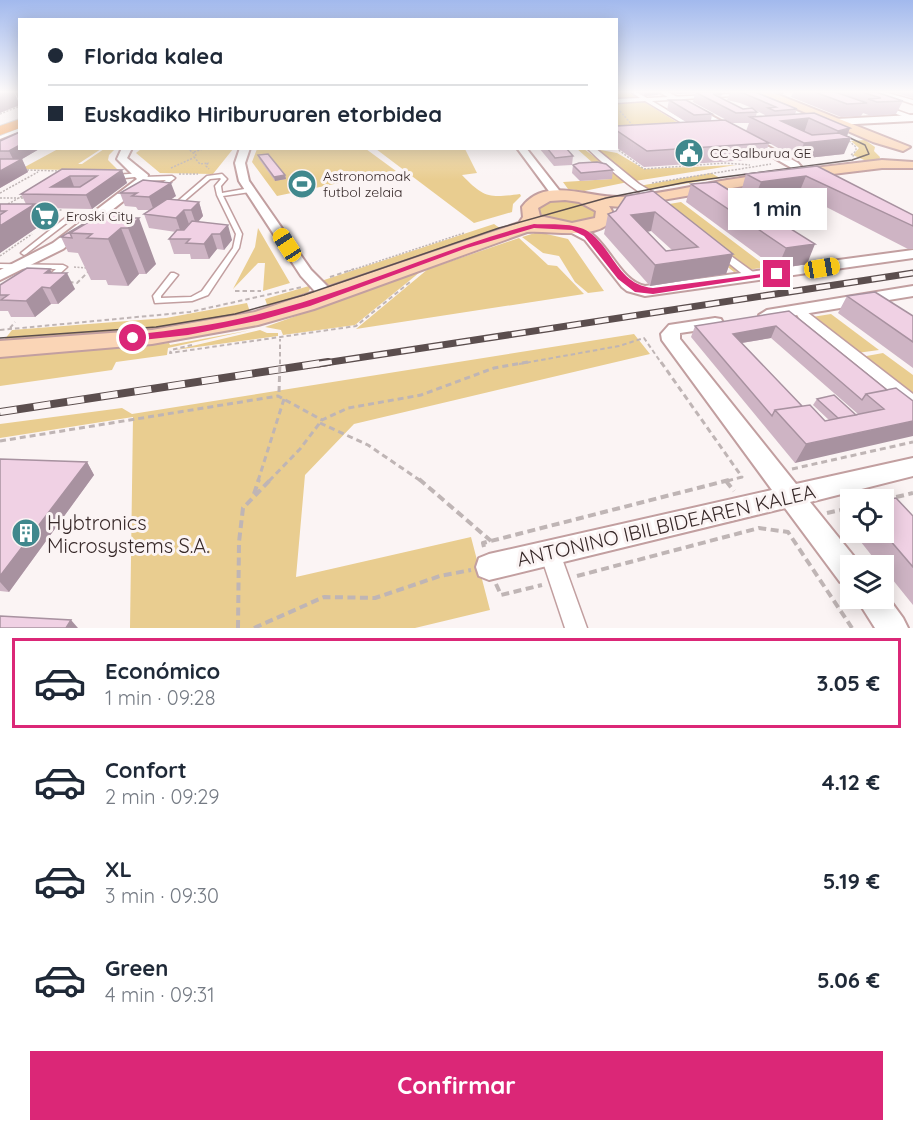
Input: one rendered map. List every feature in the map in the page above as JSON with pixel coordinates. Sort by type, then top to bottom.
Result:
[{"type":"main road","points":[[827,121],[868,140],[884,157],[911,165]]},
{"type":"main road","points":[[836,122],[908,148]]},
{"type":"main road","points":[[0,131],[18,124]]},
{"type":"main road","points":[[528,221],[533,203],[558,196],[622,202],[658,201],[794,168],[819,172],[884,157],[908,148]]},
{"type":"main road","points":[[5,337],[188,332],[258,318],[321,289],[528,221],[573,228],[599,223],[605,217],[604,211],[589,200]]},
{"type":"main road","points":[[604,211],[622,202]]},
{"type":"street","points":[[684,121],[695,128]]},
{"type":"street","points":[[717,121],[794,168]]},
{"type":"street","points":[[836,122],[849,121]]},
{"type":"street","points":[[675,131],[695,128]]},
{"type":"street","points":[[710,129],[745,128]]},
{"type":"street","points":[[0,276],[23,259],[58,246],[98,216],[143,177],[122,159],[122,154],[126,150]]},
{"type":"street","points":[[244,150],[240,163],[241,174],[321,289]]},
{"type":"street","points":[[523,150],[558,196]]},
{"type":"street","points":[[592,150],[658,201]]},
{"type":"street","points":[[819,172],[820,177],[830,183]]},
{"type":"street","points":[[573,228],[590,237],[621,277],[638,290],[653,291],[913,254]]},
{"type":"street","points":[[708,241],[748,274]]},
{"type":"street","points":[[754,316],[913,291]]},
{"type":"street","points":[[803,315],[913,402]]},
{"type":"street","points":[[732,320],[675,329],[670,334],[671,340],[840,560]]},
{"type":"street","name":"ANTONINO IBILBIDEAREN KALEA","points":[[489,567],[913,466]]},
{"type":"street","points":[[550,553],[576,628]]},
{"type":"street","points":[[878,609],[893,628]]},
{"type":"lane","points":[[0,138],[18,130]]},
{"type":"lane","points":[[171,211],[209,177],[222,176],[224,179],[218,186],[220,195],[239,234],[236,248],[205,293],[192,299],[158,302],[157,296],[174,275]]},
{"type":"lane","points":[[104,177],[172,177],[154,191]]},
{"type":"lane","points":[[220,195],[250,190]]},
{"type":"lane","points":[[0,266],[23,259],[63,267],[51,277]]},
{"type":"path","points":[[629,121],[636,130]]},
{"type":"path","points":[[851,155],[857,149],[849,141],[868,140]]},
{"type":"path","points":[[190,150],[194,153]]},
{"type":"path","points":[[194,153],[201,150]]},
{"type":"path","points":[[618,150],[644,169],[724,163],[750,165]]},
{"type":"path","points":[[194,153],[196,155],[194,157],[200,164],[208,163],[206,166],[210,170]]},
{"type":"path","points":[[846,156],[859,158]]},
{"type":"path","points":[[167,170],[194,157]]},
{"type":"path","points":[[636,186],[707,173],[794,168]]},
{"type":"path","points":[[21,170],[63,171],[53,177]]},
{"type":"path","points":[[0,193],[41,171]]},
{"type":"path","points":[[179,174],[198,174]]},
{"type":"path","points":[[0,209],[26,193]]},
{"type":"path","points":[[0,198],[28,199]]},
{"type":"path","points":[[57,216],[65,210]]},
{"type":"path","points":[[0,256],[39,229]]},
{"type":"path","points":[[5,337],[189,314],[321,289],[467,232]]},
{"type":"path","points":[[213,341],[171,350],[170,353],[356,326],[416,278]]},
{"type":"path","points":[[236,291],[261,291]]},
{"type":"path","points":[[5,337],[15,322]]},
{"type":"path","points":[[0,330],[5,337]]},
{"type":"path","points":[[279,394],[280,332]]},
{"type":"path","points":[[238,628],[239,542],[243,508],[300,449],[321,421],[348,408],[421,395],[494,368],[619,346],[644,338],[742,477],[483,543],[489,567],[501,595],[759,528],[788,532],[852,628]]},
{"type":"path","points":[[0,441],[279,394],[321,421],[355,436],[395,460],[442,496],[491,541]]},
{"type":"path","points":[[254,497],[284,398]]},
{"type":"path","points":[[784,466],[790,470],[913,442]]},
{"type":"path","points":[[894,498],[913,493]]},
{"type":"path","points":[[254,628],[324,597],[375,598],[440,576],[489,567]]},
{"type":"shaded area","points":[[618,121],[676,121],[685,127],[618,130]]},
{"type":"shaded area","points":[[865,140],[875,147],[874,151],[880,157],[879,161],[873,164],[853,155],[859,148],[851,141]]},
{"type":"shaded area","points":[[56,150],[99,150],[78,164],[82,164],[103,150],[114,150],[108,160],[119,171],[21,169]]},
{"type":"shaded area","points":[[140,150],[232,150],[213,174],[160,173],[136,153]]},
{"type":"shaded area","name":"Astronomoak futbol zelaia","points":[[257,150],[367,150],[396,171],[277,196],[252,162]]},
{"type":"shaded area","points":[[377,150],[466,150],[477,173],[462,175],[476,188],[494,196],[520,194],[521,196],[513,204],[512,212],[474,223]]},
{"type":"shaded area","points":[[578,150],[585,150],[628,182],[584,191],[568,189],[563,182],[611,179]]},
{"type":"shaded area","points":[[596,150],[617,153],[644,169],[736,165],[635,181]]},
{"type":"shaded area","points":[[711,173],[720,178],[646,190],[639,186]]},
{"type":"shaded area","points":[[558,199],[582,201],[597,210],[595,218],[577,224],[539,214],[540,204]]},
{"type":"shaded area","points":[[681,202],[767,267],[734,272],[652,207]]},
{"type":"shaded area","points":[[494,224],[504,231],[341,283],[328,285],[321,281]]},
{"type":"shaded area","points":[[258,228],[290,283],[263,291],[265,263],[258,263],[233,289],[255,247]]},
{"type":"shaded area","points":[[538,232],[568,239],[604,291],[588,293],[575,282],[559,256],[543,253],[522,237]]},
{"type":"shaded area","points":[[519,238],[548,265],[557,266],[584,294],[356,329],[428,269]]},
{"type":"shaded area","points":[[420,272],[355,325],[283,335],[281,330],[265,327]]},
{"type":"shaded area","points":[[309,286],[310,289],[306,296],[269,310],[265,299]]},
{"type":"shaded area","points":[[247,303],[251,315],[187,328],[1,344],[12,330],[166,318]]},
{"type":"shaded area","points":[[831,314],[879,350],[857,353],[812,317]]},
{"type":"shaded area","points":[[251,330],[168,348],[167,355],[116,362],[112,370],[0,386],[0,358],[169,343],[170,345]]},
{"type":"shaded area","points":[[260,330],[267,333],[278,333],[278,336],[175,350]]},
{"type":"shaded area","points":[[634,334],[650,354],[354,424],[305,475],[296,577],[471,537],[490,610],[415,628],[130,628],[133,417],[0,438],[0,424],[122,408],[132,414]]},
{"type":"shaded area","points":[[883,353],[913,375],[913,396],[861,357]]},
{"type":"building","points":[[727,121],[769,143],[647,151],[618,131],[618,126]]},
{"type":"building","points":[[759,121],[782,121],[812,135],[839,133],[851,138],[804,143]]},
{"type":"building","points":[[816,121],[834,121],[850,128],[838,131]]},
{"type":"building","points":[[18,133],[18,146],[9,151],[0,151],[0,141]]},
{"type":"building","points":[[549,150],[568,150],[573,156],[555,158]]},
{"type":"building","points":[[268,154],[285,175],[274,177],[258,155]]},
{"type":"building","points":[[0,159],[22,159],[0,171]]},
{"type":"building","points":[[579,163],[606,164],[613,170],[581,173],[573,165]]},
{"type":"building","points":[[817,166],[913,215],[913,226],[806,176],[761,182],[746,174]]},
{"type":"building","points":[[62,169],[122,170],[86,195],[21,194]],"holes":[[[70,176],[97,176],[80,187],[51,187]]]},
{"type":"building","points":[[143,180],[171,183],[149,197],[132,196],[137,193],[120,193]]},
{"type":"building","points":[[716,182],[815,244],[786,248],[691,184]]},
{"type":"building","points":[[653,191],[733,254],[655,265],[608,214],[616,211],[626,196]],"holes":[[[655,212],[698,247],[666,251],[631,215]]]},
{"type":"building","points":[[167,199],[199,202],[191,210],[184,210],[176,218],[144,214]]},
{"type":"building","points":[[0,204],[35,204],[0,226],[0,215],[6,211],[0,211]]},
{"type":"building","points":[[102,214],[122,214],[118,218],[139,218],[128,228],[121,228],[108,239],[87,238],[92,234],[70,233]]},
{"type":"building","points":[[92,220],[70,233],[72,238],[61,237]]},
{"type":"building","points":[[192,221],[228,225],[220,234],[212,234],[204,244],[186,243],[190,239],[169,239],[177,230],[184,230]]},
{"type":"building","points":[[27,268],[50,269],[45,273],[67,273],[50,288],[42,287],[26,301],[1,300],[8,295],[0,295],[0,285]]},
{"type":"building","points":[[875,292],[913,316],[913,342],[847,296]]},
{"type":"building","points":[[789,311],[887,390],[866,394],[862,400],[776,326],[733,334],[802,406],[775,410],[772,416],[695,326]]},
{"type":"building","points":[[896,388],[913,401],[913,421],[806,444],[775,410],[810,405],[825,421],[884,409],[866,394]]},
{"type":"building","points":[[834,395],[856,415],[838,418],[817,399]]},
{"type":"building","name":"Hybtronics Microsystems S.A.","points":[[0,459],[87,462],[0,576]]},
{"type":"building","points":[[894,498],[913,516],[913,567],[892,543]]},
{"type":"building","points":[[0,616],[71,620],[66,628],[0,628]]},
{"type":"tram line","points":[[0,338],[156,327],[235,314],[304,295],[499,228],[606,198],[687,182],[852,160],[869,154],[865,145],[831,129]]},
{"type":"railway","points":[[318,364],[913,273]]},
{"type":"railway","points":[[0,412],[328,362]]},
{"type":"place","name":"CC Salburua GE","points":[[689,153]]},
{"type":"place","name":"Astronomoak futbol zelaia","points":[[302,184]]},
{"type":"place","name":"Eroski City","points":[[45,216]]},
{"type":"place","name":"Hybtronics Microsystems S.A.","points":[[26,533]]},
{"type":"route","points":[[133,338],[188,332],[258,318],[306,304],[416,263],[534,226],[552,225],[573,228],[587,234],[627,284],[638,290],[653,291],[777,274]]}]
